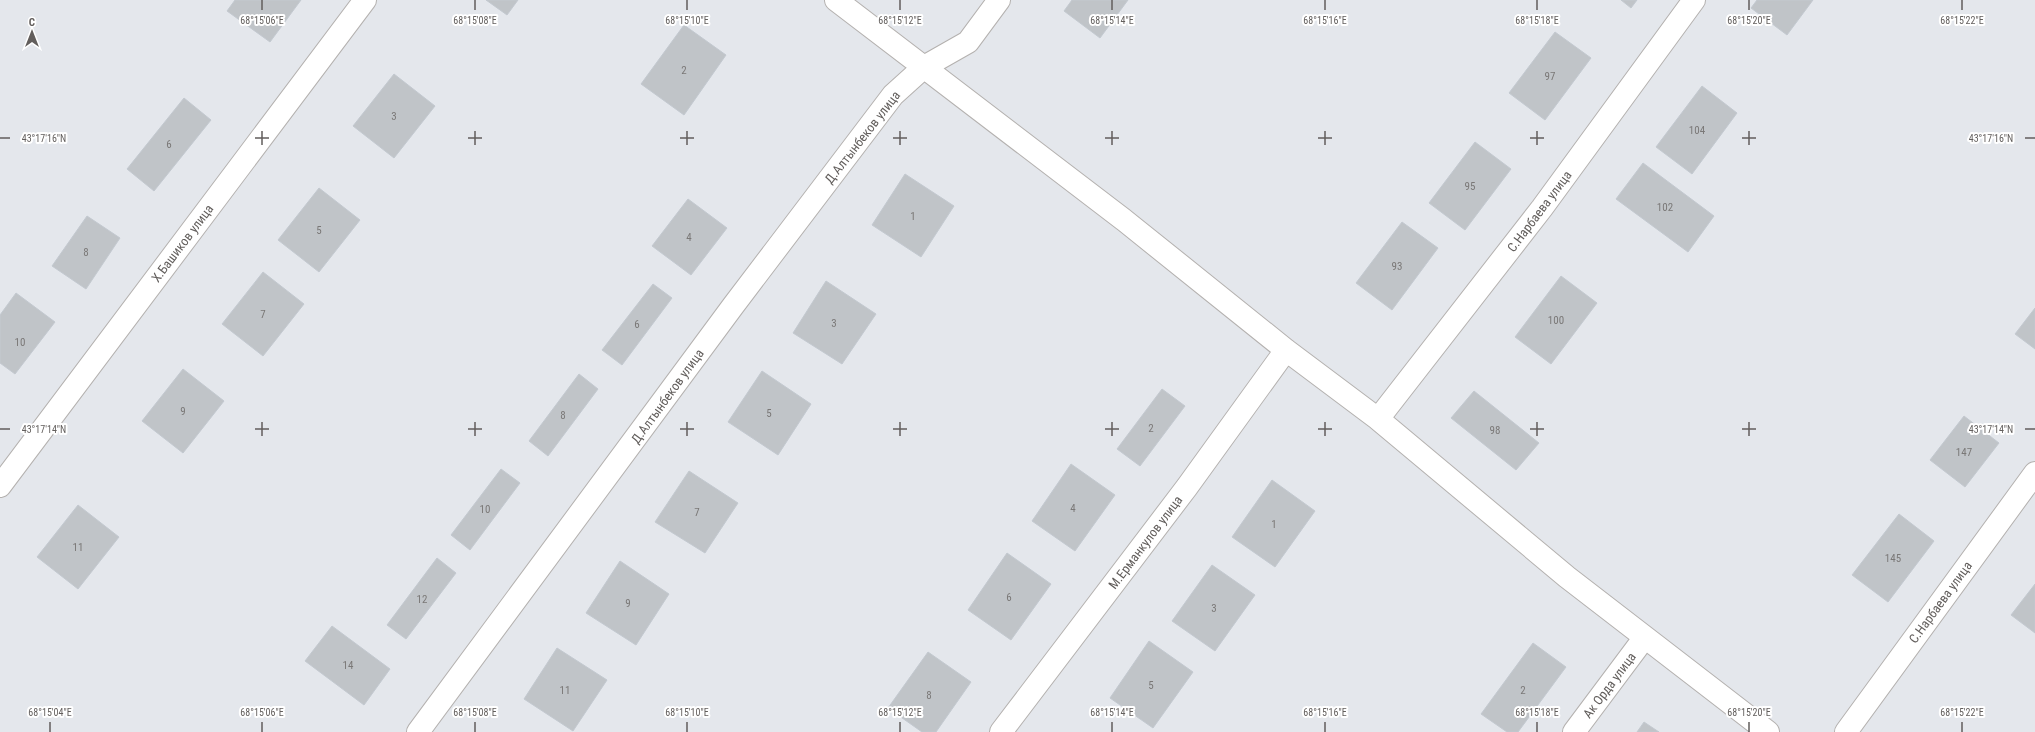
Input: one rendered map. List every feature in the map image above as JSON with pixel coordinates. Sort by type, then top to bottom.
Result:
[{"type":"street","name":"Х.Башиков улица","points":[[0,486],[365,0]]},
{"type":"street","points":[[836,0],[1124,220],[1286,350],[1378,419],[1567,577],[1768,732]]},
{"type":"street","points":[[924,67],[968,42],[998,0]]},
{"type":"street","name":"С.Нарбаева улица","points":[[1378,419],[1542,208],[1694,0]]},
{"type":"street","name":"Д.Алтынбеков улица","points":[[418,732],[733,306],[893,95],[924,67]]},
{"type":"street","name":"М.Ерманкулов улица","points":[[1001,732],[1187,487],[1286,350]]},
{"type":"street","name":"С.Нарбаева улица","points":[[1846,732],[2035,473]]},
{"type":"street","name":"Ак Орда улица","points":[[1574,732],[1645,637]]},
{"type":"building","points":[[235,0],[301,0],[270,42],[227,11]]},
{"type":"building","points":[[486,0],[518,0],[507,15]]},
{"type":"building","points":[[1072,0],[1128,0],[1100,38],[1064,11]]},
{"type":"building","points":[[1621,0],[1637,0],[1631,8]]},
{"type":"building","points":[[1757,0],[1813,0],[1787,35],[1751,8]]},
{"type":"building","points":[[684,25],[726,55],[684,115],[641,84]]},
{"type":"building","points":[[1555,32],[1591,58],[1545,120],[1509,93]]},
{"type":"building","points":[[394,74],[435,106],[394,158],[353,126]]},
{"type":"building","points":[[1702,86],[1737,113],[1692,174],[1656,147]]},
{"type":"building","points":[[184,98],[211,120],[154,191],[127,169]]},
{"type":"building","points":[[1475,142],[1511,169],[1465,230],[1429,203]]},
{"type":"building","points":[[1643,163],[1714,216],[1688,252],[1616,199]]},
{"type":"building","points":[[905,174],[954,206],[921,257],[872,225]]},
{"type":"building","points":[[319,188],[360,220],[319,272],[278,240]]},
{"type":"building","points":[[688,199],[727,228],[691,275],[652,246]]},
{"type":"building","points":[[87,216],[120,238],[86,289],[52,266]]},
{"type":"building","points":[[1402,222],[1438,248],[1392,310],[1356,283]]},
{"type":"building","points":[[263,272],[304,304],[263,356],[222,324]]},
{"type":"building","points":[[1561,276],[1597,303],[1551,364],[1515,337]]},
{"type":"building","points":[[826,281],[876,314],[842,364],[793,333]]},
{"type":"building","points":[[653,284],[672,298],[622,365],[602,350]]},
{"type":"building","points":[[16,293],[55,322],[15,374],[0,363],[0,315]]},
{"type":"building","points":[[2035,308],[2035,349],[2015,334]]},
{"type":"building","points":[[183,369],[224,401],[183,453],[142,421]]},
{"type":"building","points":[[762,371],[811,404],[778,455],[728,422]]},
{"type":"building","points":[[579,374],[598,389],[548,456],[529,441]]},
{"type":"building","points":[[1162,389],[1185,406],[1140,466],[1117,449]]},
{"type":"building","points":[[1474,391],[1539,443],[1516,470],[1451,418]]},
{"type":"building","points":[[1964,416],[1999,443],[1965,487],[1930,460]]},
{"type":"building","points":[[1071,464],[1115,495],[1075,551],[1032,521]]},
{"type":"building","points":[[501,469],[520,483],[470,550],[451,535]]},
{"type":"building","points":[[689,471],[738,503],[705,553],[655,522]]},
{"type":"building","points":[[1272,480],[1315,511],[1275,567],[1232,537]]},
{"type":"building","points":[[78,505],[119,537],[78,589],[37,557]]},
{"type":"building","points":[[1899,514],[1934,541],[1888,602],[1852,575]]},
{"type":"building","points":[[1007,553],[1051,584],[1011,640],[968,610]]},
{"type":"building","points":[[437,558],[456,573],[406,639],[387,625]]},
{"type":"building","points":[[620,561],[669,594],[636,645],[586,613]]},
{"type":"building","points":[[1212,565],[1255,595],[1215,651],[1172,621]]},
{"type":"building","points":[[2035,584],[2035,633],[2011,615]]},
{"type":"building","points":[[332,626],[390,669],[364,705],[305,661]]},
{"type":"building","points":[[1149,641],[1193,672],[1153,728],[1110,698]]},
{"type":"building","points":[[1533,643],[1566,667],[1518,732],[1507,732],[1481,714]]},
{"type":"building","points":[[557,648],[607,680],[573,731],[524,699]]},
{"type":"building","points":[[928,652],[971,682],[936,732],[922,732],[888,708]]},
{"type":"building","points":[[1644,722],[1659,732],[1637,732]]}]
